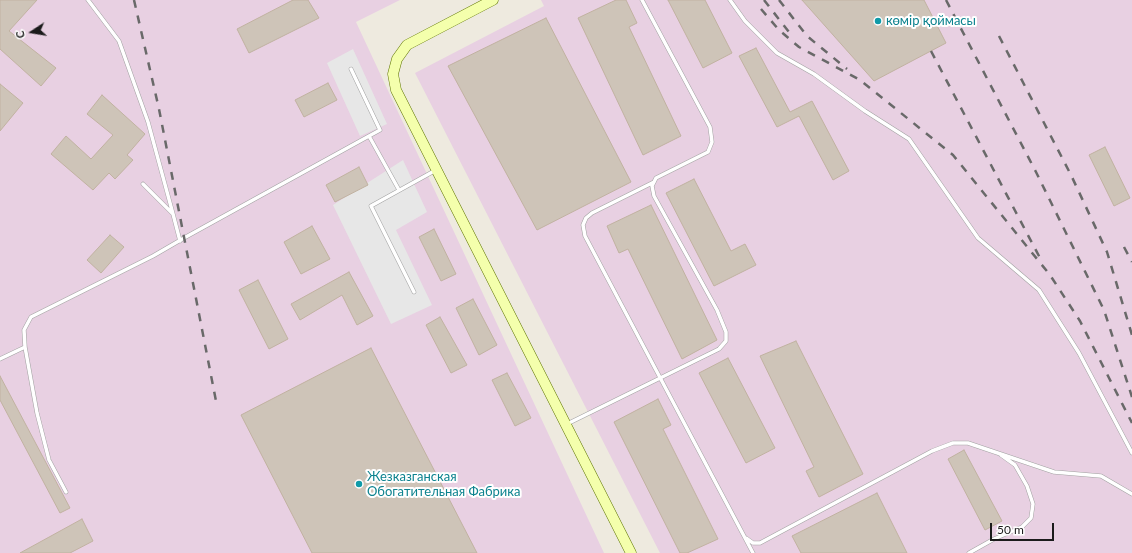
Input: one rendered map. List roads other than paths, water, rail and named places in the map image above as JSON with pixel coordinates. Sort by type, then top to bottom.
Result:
[{"type":"street","points":[[494,0],[407,45],[397,59],[393,74],[396,90],[631,553]]},
{"type":"lane","points":[[88,0],[119,41],[148,122],[180,241]]},
{"type":"lane","points":[[566,424],[719,349],[726,341],[726,332],[718,310],[654,196],[652,186],[656,178],[708,152],[712,142],[710,127],[642,0]]},
{"type":"lane","points":[[730,0],[744,20],[777,53],[814,74],[864,111],[909,139],[978,238],[1040,290],[1079,353],[1132,453]]},
{"type":"lane","points":[[66,492],[49,460],[37,413],[24,347],[24,330],[31,317],[153,256],[380,130],[351,68]]},
{"type":"lane","points":[[369,136],[399,190]]},
{"type":"lane","points":[[414,292],[372,206],[436,170]]},
{"type":"lane","points":[[655,181],[592,213],[586,218],[583,225],[589,244],[661,377],[753,553]]},
{"type":"lane","points":[[142,184],[173,214]]},
{"type":"lane","points":[[0,359],[24,347]]},
{"type":"lane","points":[[745,537],[753,543],[760,543],[932,451],[953,443],[968,444],[1054,472],[1101,476],[1132,494]]},
{"type":"lane","points":[[969,553],[1022,527],[1031,518],[1033,504],[1028,486],[1014,465],[999,454]]},
{"type":"railway","points":[[134,0],[159,109],[216,401]]},
{"type":"railway","points":[[764,0],[792,36]]},
{"type":"railway","points":[[779,0],[807,36],[847,69]]},
{"type":"railway","points":[[946,0],[1036,172],[1104,310],[1132,397]]},
{"type":"railway","points":[[761,9],[779,30],[799,47],[860,80],[953,155],[1050,275],[1080,321],[1132,423]]},
{"type":"railway","points":[[999,36],[1071,175],[1107,252],[1132,335]]},
{"type":"railway","points":[[931,51],[1040,258]]},
{"type":"railway","points":[[1124,247],[1132,262]]},
{"type":"place","name":"көмір қоймасы","points":[[878,21]]},
{"type":"place","name":"Жезказганская Обогатительная Фабрика","points":[[359,484]]}]
